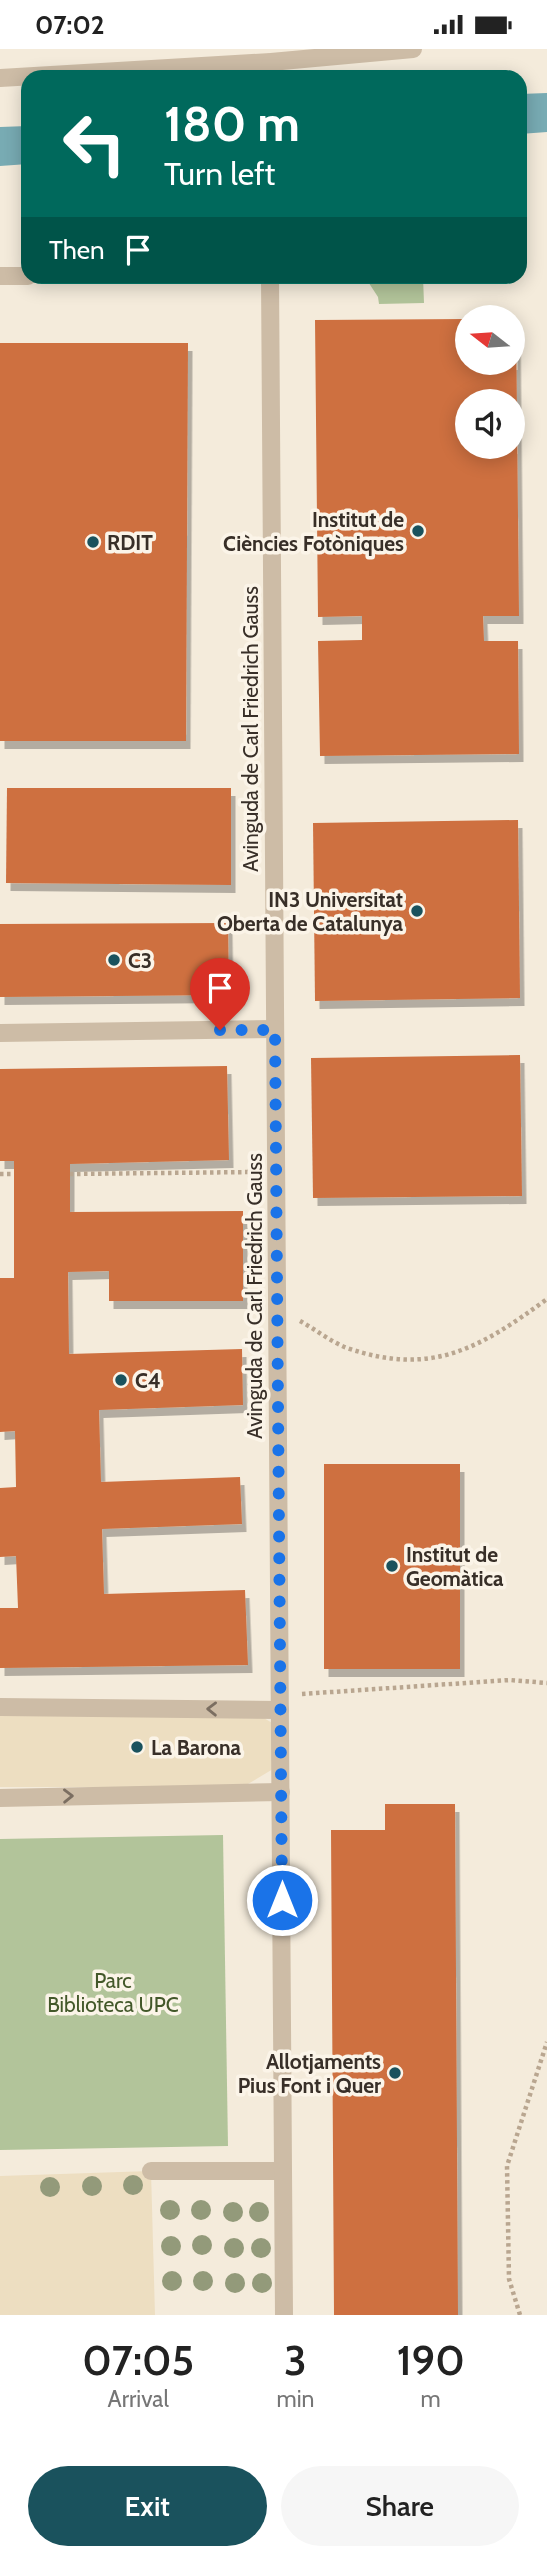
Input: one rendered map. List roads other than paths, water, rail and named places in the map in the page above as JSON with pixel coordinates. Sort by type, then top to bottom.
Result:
[{"type":"street","points":[[145,70],[271,63],[413,49]]},
{"type":"street","points":[[0,78],[21,77]]},
{"type":"street","points":[[0,276],[21,276]]},
{"type":"street","name":"Avinguda de Carl Friedrich Gauss","points":[[270,284],[284,2315]]},
{"type":"street","points":[[0,1033],[275,1030]]},
{"type":"street","points":[[0,1707],[280,1703]]},
{"type":"street","points":[[0,1798],[281,1792]]},
{"type":"street","points":[[150,2171],[283,2171]]},
{"type":"water","points":[[547,93],[547,132],[527,133],[527,94]]},
{"type":"water","points":[[21,126],[21,164],[0,166],[0,127]]},
{"type":"place","name":"Institut de Ciències Fotòniques","points":[[418,531]]},
{"type":"place","name":"RDIT","points":[[93,542]]},
{"type":"place","name":"IN3 Universitat Oberta de Catalunya","points":[[417,911]]},
{"type":"place","name":"C3","points":[[114,960]]},
{"type":"place","name":"C4","points":[[121,1380]]},
{"type":"place","name":"Institut de Geomàtica","points":[[392,1566]]},
{"type":"place","name":"La Barona","points":[[137,1747]]},
{"type":"place","name":"Allotjaments Pius Font i Quer","points":[[395,2073]]},
{"type":"park label","name":"Parc Biblioteca UPC","points":[[113,1992]]}]
